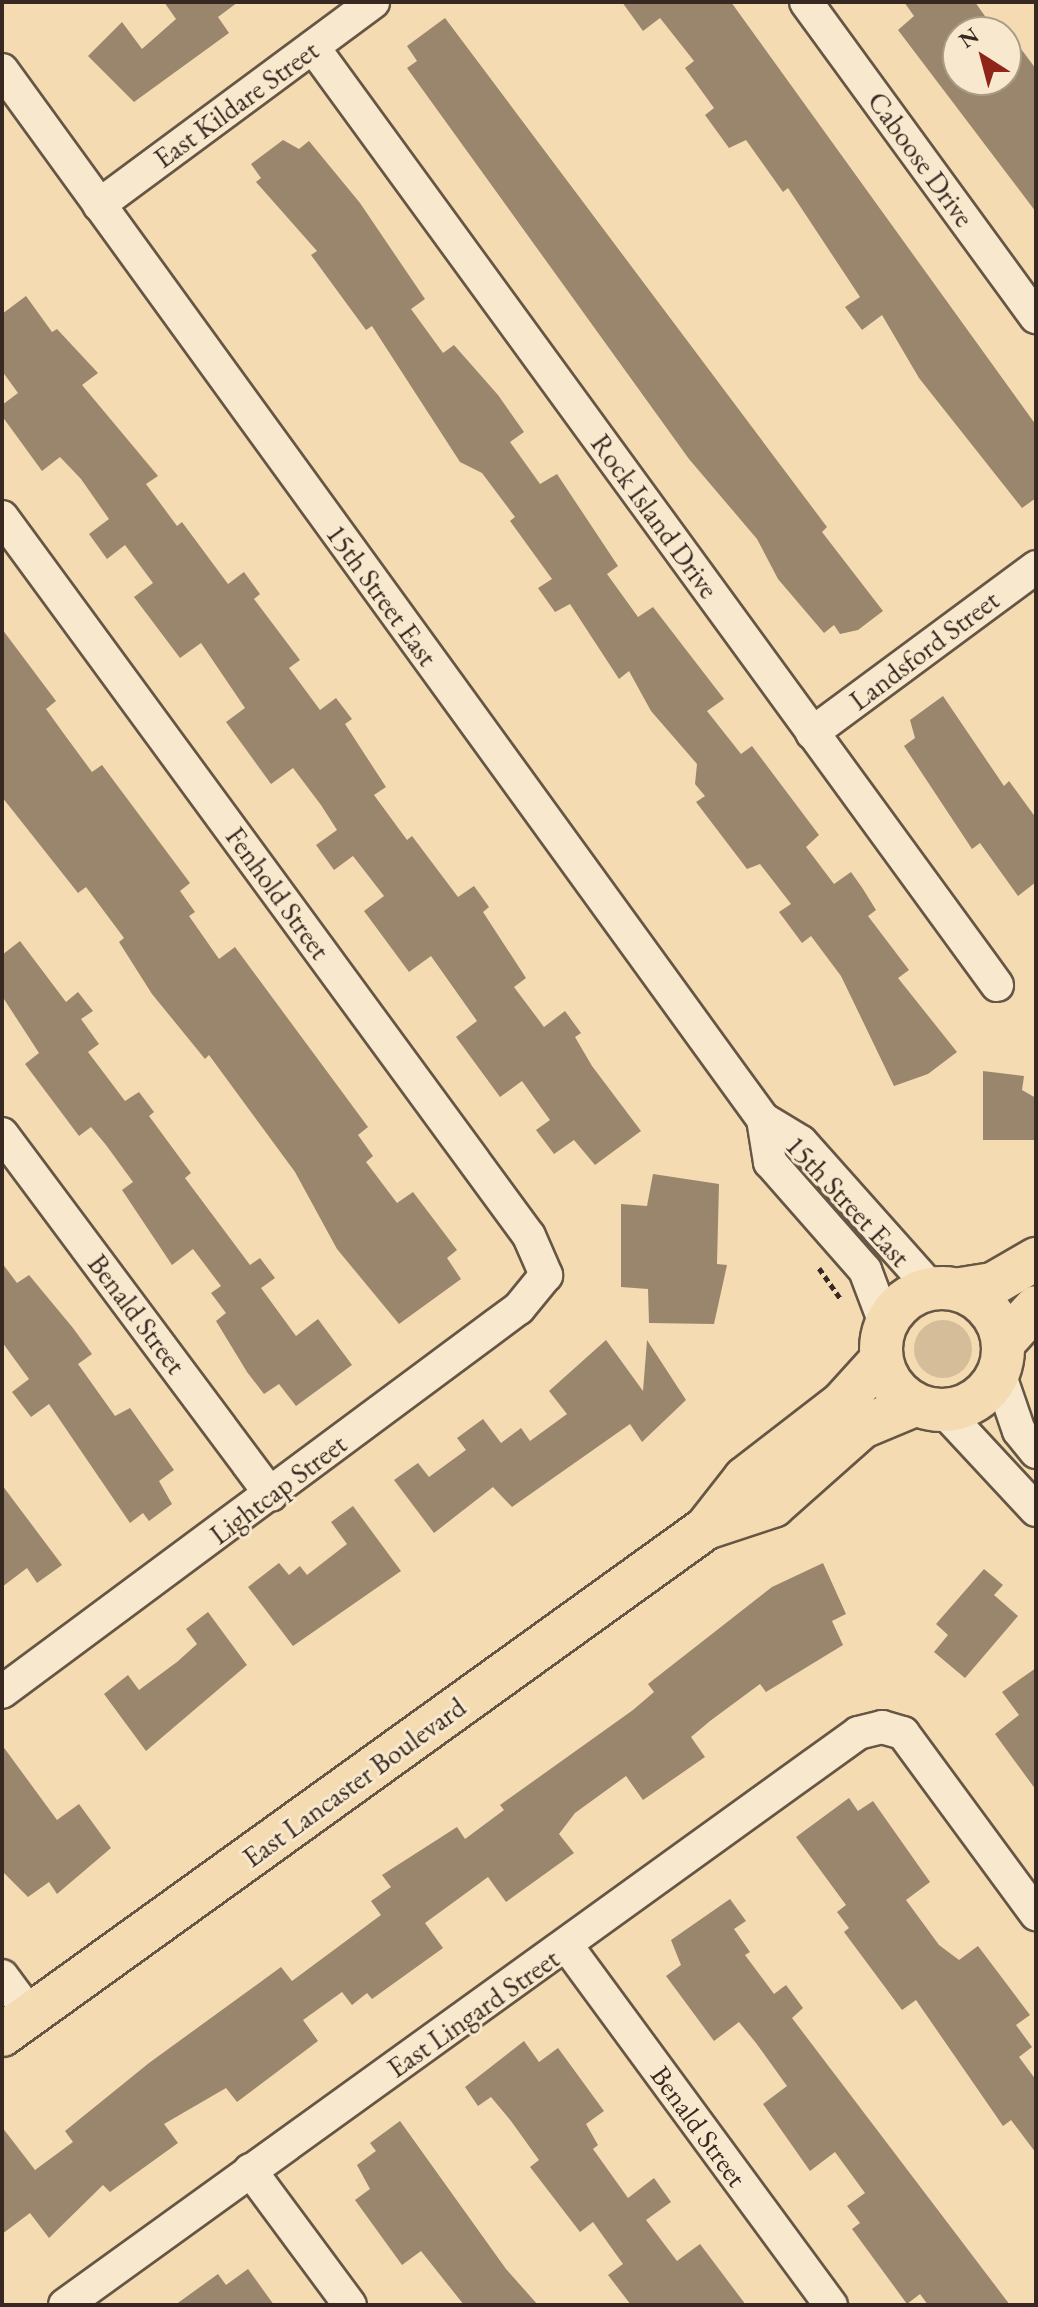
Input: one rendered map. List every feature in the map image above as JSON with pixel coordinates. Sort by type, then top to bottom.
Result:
[{"type":"main road","points":[[1036,1259],[993,1284],[946,1288],[883,1342],[929,1408],[965,1406],[1036,1307]]},
{"type":"main road","points":[[946,1288],[981,1302],[1002,1358]]},
{"type":"main road","name":"East Lancaster Boulevard","points":[[16,2025],[706,1528],[745,1478],[842,1403],[883,1342]]},
{"type":"main road","name":"East Lancaster Boulevard","points":[[706,1528],[773,1506],[862,1427],[929,1408]]},
{"type":"street","name":"East Kildare Street","points":[[99,205],[373,2]]},
{"type":"street","name":"Caboose Drive","points":[[806,2],[1036,317]]},
{"type":"street","name":"Rock Island Drive","points":[[313,47],[997,985]]},
{"type":"street","name":"15th Street East","points":[[2,70],[763,1119],[801,1142],[946,1288]]},
{"type":"street","name":"Fenhold Street","points":[[2,517],[529,1236],[546,1275]]},
{"type":"street","name":"Landsford Street","points":[[812,733],[1036,567]]},
{"type":"street","name":"15th Street East","points":[[763,1119],[770,1162],[858,1259],[883,1342]]},
{"type":"street","name":"Benald Street","points":[[2,1134],[271,1495]]},
{"type":"street","name":"Lightcap Street","points":[[2,1692],[519,1308],[546,1275]]},
{"type":"street","points":[[1002,1358],[1019,1431],[1036,1452]]},
{"type":"street","points":[[929,1408],[1036,1510]]},
{"type":"street","name":"East Lingard Street","points":[[65,2305],[567,1946],[858,1733],[882,1727],[903,1733],[1036,1914]]},
{"type":"street","name":"Benald Street","points":[[567,1946],[831,2305]]},
{"type":"street","points":[[2,1976],[16,2025]]},
{"type":"street","points":[[250,2170],[350,2305]]},
{"type":"path","points":[[810,1256],[845,1305]]},
{"type":"shaded area","points":[[943,1320],[963,1329],[972,1349],[963,1369],[943,1378],[923,1369],[914,1349],[923,1329]]},
{"type":"building","points":[[164,2],[238,2],[218,17],[229,33],[134,102],[88,56],[122,22],[142,49],[176,19]]},
{"type":"building","points":[[622,2],[731,2],[1036,425],[1036,498],[1022,508],[919,378],[882,315],[862,330],[845,307],[860,297],[788,188],[783,192],[746,140],[729,148],[705,115],[714,108],[685,68],[694,61],[660,18],[643,31]]},
{"type":"building","points":[[904,2],[975,2],[985,16],[942,16],[942,88],[898,30],[914,16]]},
{"type":"building","points":[[445,18],[827,527],[822,532],[883,611],[858,630],[840,634],[834,625],[824,633],[778,579],[757,539],[689,459],[407,68],[417,61],[407,46]]},
{"type":"building","points":[[1022,50],[1036,69],[1036,212],[948,96],[1022,96]]},
{"type":"building","points":[[283,140],[299,149],[309,141],[360,203],[425,299],[411,309],[443,353],[454,345],[498,395],[524,432],[510,442],[540,484],[557,474],[618,566],[607,574],[638,617],[653,607],[724,699],[707,711],[741,754],[752,746],[819,835],[806,847],[834,884],[851,872],[863,889],[876,910],[868,916],[909,970],[898,978],[957,1052],[928,1074],[894,1086],[841,976],[811,936],[802,943],[779,912],[791,904],[760,864],[747,869],[696,802],[705,796],[695,784],[697,764],[651,711],[629,671],[619,679],[570,604],[555,612],[538,588],[552,579],[510,521],[515,517],[482,473],[460,462],[372,326],[366,330],[311,255],[317,251],[256,182],[261,178],[251,164]]},
{"type":"building","points":[[26,296],[52,332],[57,329],[98,373],[82,385],[158,476],[146,484],[177,526],[182,522],[228,584],[244,572],[260,594],[254,599],[300,660],[289,668],[320,710],[336,698],[352,719],[345,724],[386,787],[374,795],[407,840],[412,836],[458,897],[474,886],[489,907],[483,912],[526,978],[514,987],[544,1027],[565,1011],[581,1033],[575,1037],[592,1066],[641,1131],[595,1165],[574,1140],[554,1154],[536,1130],[550,1120],[522,1081],[500,1097],[456,1037],[477,1021],[431,956],[409,972],[364,911],[384,896],[353,856],[334,870],[316,845],[337,830],[321,805],[293,768],[271,784],[226,722],[245,708],[201,643],[180,658],[134,597],[153,583],[125,545],[107,559],[89,534],[109,519],[81,479],[60,457],[42,471],[2,416],[2,405],[18,393],[2,371],[2,314]]},
{"type":"building","points":[[2,629],[56,701],[46,709],[92,772],[102,765],[190,883],[180,891],[195,912],[189,916],[219,959],[235,947],[368,1127],[358,1135],[373,1156],[366,1162],[397,1203],[413,1192],[457,1250],[447,1258],[461,1279],[399,1324],[337,1249],[295,1172],[209,1055],[205,1059],[152,994],[119,942],[124,938],[86,887],[78,893],[2,797]]},
{"type":"building","points":[[943,696],[1004,786],[1009,781],[1036,818],[1036,882],[1018,896],[980,843],[972,849],[904,746],[915,738],[910,720]]},
{"type":"building","points":[[20,941],[66,1002],[78,992],[93,1011],[81,1019],[99,1044],[88,1052],[125,1101],[139,1092],[154,1112],[149,1116],[191,1173],[185,1178],[250,1265],[260,1258],[275,1278],[261,1288],[296,1336],[318,1319],[352,1365],[296,1406],[279,1384],[264,1394],[216,1321],[226,1313],[211,1293],[221,1286],[193,1249],[172,1265],[122,1190],[133,1182],[106,1145],[91,1127],[79,1136],[25,1064],[39,1053],[2,996],[2,955]]},
{"type":"building","points":[[983,1071],[1024,1076],[1022,1090],[1036,1098],[1034,1140],[983,1140]]},
{"type":"building","points":[[653,1174],[719,1184],[717,1264],[727,1265],[714,1324],[649,1323],[648,1289],[621,1287],[621,1204],[647,1206]]},
{"type":"building","points":[[2,1263],[17,1283],[29,1275],[92,1354],[78,1364],[115,1416],[130,1408],[174,1470],[159,1481],[172,1504],[149,1521],[143,1513],[130,1523],[49,1404],[31,1417],[12,1392],[29,1379],[2,1342]]},
{"type":"building","points":[[606,1340],[643,1391],[647,1340],[686,1400],[642,1442],[630,1424],[512,1507],[493,1487],[434,1533],[394,1480],[418,1463],[429,1477],[466,1450],[457,1438],[483,1419],[501,1443],[521,1428],[530,1441],[567,1414],[549,1391]]},
{"type":"building","points":[[2,1485],[62,1565],[37,1583],[27,1568],[2,1587]]},
{"type":"building","points":[[353,1506],[401,1571],[293,1646],[248,1587],[279,1563],[289,1575],[300,1566],[307,1575],[347,1544],[331,1522]]},
{"type":"building","points":[[823,1563],[846,1614],[832,1621],[843,1645],[766,1692],[760,1684],[710,1721],[691,1737],[705,1757],[643,1800],[626,1776],[575,1813],[559,1834],[574,1853],[506,1902],[488,1877],[425,1923],[443,1948],[372,1999],[367,1993],[352,2005],[342,1992],[303,2020],[318,2041],[237,2102],[226,2088],[164,2124],[178,2143],[110,2192],[103,2185],[49,2238],[30,2213],[2,2234],[2,2127],[35,2170],[73,2142],[65,2131],[149,2063],[281,1967],[292,1981],[381,1915],[371,1901],[391,1887],[382,1875],[457,1827],[465,1839],[504,1810],[500,1805],[633,1710],[654,1692],[648,1684],[772,1587]]},
{"type":"building","points":[[984,1569],[1003,1585],[994,1595],[1018,1616],[965,1678],[934,1652],[948,1635],[936,1624]]},
{"type":"building","points":[[208,1612],[247,1665],[146,1751],[104,1694],[128,1675],[139,1690],[177,1662],[197,1644],[186,1629]]},
{"type":"building","points":[[1036,1668],[1036,1790],[995,1734],[1019,1715],[1002,1692]]},
{"type":"building","points":[[2,1745],[57,1820],[79,1804],[111,1848],[57,1894],[49,1882],[28,1897],[2,1871]]},
{"type":"building","points":[[849,1798],[858,1811],[873,1801],[930,1882],[906,1900],[939,1945],[959,1960],[978,1946],[1030,2015],[1016,2025],[1032,2047],[1019,2057],[1036,2080],[1036,2153],[1011,2120],[1003,2126],[916,2000],[902,2010],[844,1932],[849,1928],[837,1912],[846,1905],[796,1837]]},
{"type":"building","points":[[730,1899],[746,1921],[734,1929],[750,1952],[745,1955],[774,1994],[786,1985],[803,2008],[792,2018],[1010,2305],[928,2305],[920,2294],[907,2304],[852,2229],[860,2223],[847,2206],[865,2193],[835,2152],[810,2171],[763,2104],[787,2086],[756,2043],[739,2022],[714,2041],[666,1976],[681,1965],[671,1940]]},
{"type":"building","points":[[524,2041],[539,2062],[558,2048],[604,2111],[586,2124],[598,2145],[593,2149],[628,2198],[654,2178],[671,2202],[646,2220],[677,2261],[700,2244],[746,2305],[631,2305],[608,2275],[623,2264],[593,2222],[580,2232],[530,2167],[539,2160],[511,2121],[491,2097],[478,2106],[465,2087]]},
{"type":"building","points":[[400,2121],[506,2269],[538,2305],[464,2305],[421,2251],[402,2265],[355,2200],[370,2189],[357,2165],[376,2151],[370,2143]]},
{"type":"building","points":[[248,2269],[274,2305],[175,2305],[218,2274],[226,2285]]}]
